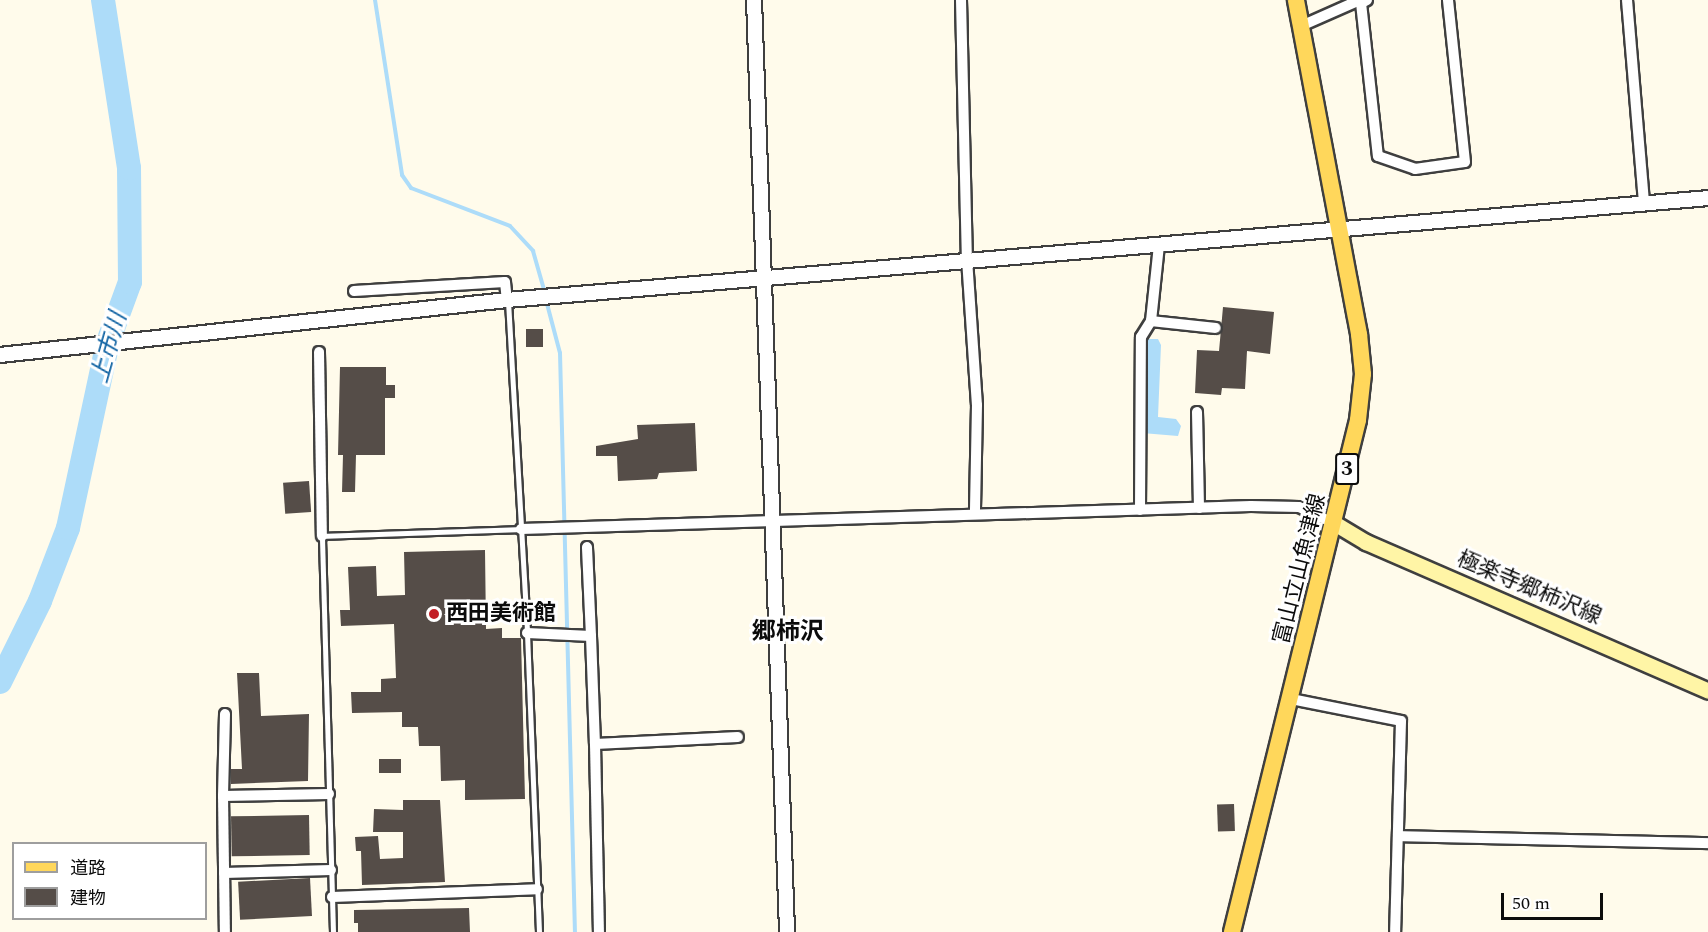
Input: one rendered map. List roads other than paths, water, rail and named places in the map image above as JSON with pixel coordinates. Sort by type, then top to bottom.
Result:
[{"type":"main road","name":"富山立山魚津線","points":[[1233,932],[1358,420],[1363,374],[1359,333],[1296,0]]},
{"type":"main road","name":"極楽寺郷柿沢線","points":[[1334,523],[1366,542],[1708,691]]},
{"type":"street","points":[[754,0],[766,279],[787,932]]},
{"type":"street","points":[[961,0],[967,260],[977,405],[975,514]]},
{"type":"street","points":[[1301,26],[1363,1],[1378,156],[1415,169],[1465,162],[1448,0]]},
{"type":"street","points":[[1627,0],[1644,204]]},
{"type":"street","points":[[0,355],[220,333],[507,300],[1708,198]]},
{"type":"street","points":[[1140,510],[1141,337],[1151,321],[1158,245]]},
{"type":"street","points":[[354,291],[505,282],[507,300]]},
{"type":"street","points":[[1151,321],[1216,328]]},
{"type":"street","points":[[319,352],[322,536]]},
{"type":"street","points":[[1197,412],[1199,508]]},
{"type":"street","points":[[521,529],[975,514],[1299,507],[1334,523]]},
{"type":"street","points":[[587,547],[595,744],[599,932]]},
{"type":"street","points":[[527,633],[591,636]]},
{"type":"street","points":[[1291,699],[1401,721],[1395,932]]},
{"type":"street","points":[[225,714],[223,796],[225,932]]},
{"type":"street","points":[[595,744],[738,736]]},
{"type":"street","points":[[223,796],[329,794]]},
{"type":"street","points":[[1398,836],[1708,843]]},
{"type":"street","points":[[224,873],[331,870]]},
{"type":"street","points":[[332,897],[537,889]]},
{"type":"lane","points":[[507,300],[527,633],[539,932]]},
{"type":"lane","points":[[333,932],[322,536],[521,529]]},
{"type":"water","points":[[1146,339],[1158,339],[1161,345],[1158,417],[1176,419],[1181,426],[1178,436],[1142,433]]},
{"type":"waterway","name":"上市川","points":[[0,682],[40,601],[68,528],[108,342],[130,282],[129,168],[103,0]]},
{"type":"waterway","points":[[375,0],[402,175],[411,188],[510,226],[533,251],[545,293]]},
{"type":"waterway","points":[[546,300],[560,353],[575,932]]},
{"type":"place","name":"西田美術館","points":[[434,614]]},
{"type":"district","name":"郷柿沢","points":[[788,633]]}]
